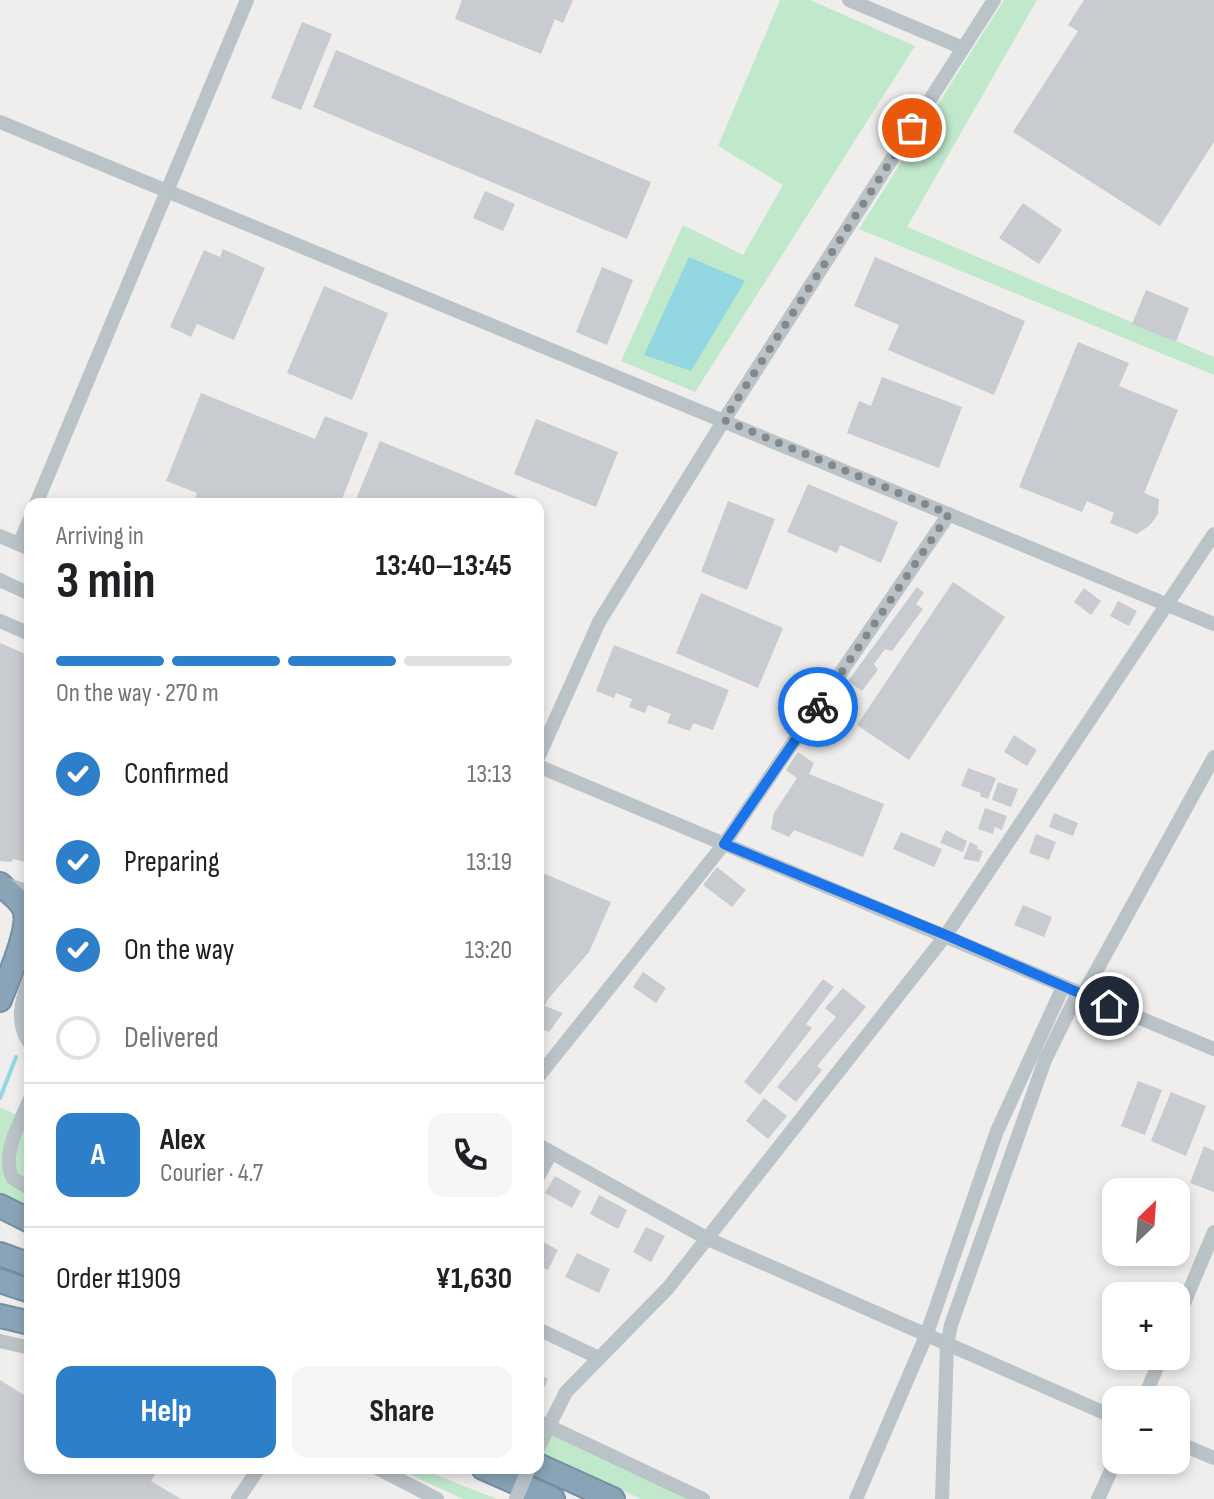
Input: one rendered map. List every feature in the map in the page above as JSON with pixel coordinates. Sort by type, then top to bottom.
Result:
[{"type":"highway","points":[[0,883],[24,912]]},
{"type":"highway","points":[[1,996],[24,923]]},
{"type":"highway","points":[[0,1206],[24,1218]]},
{"type":"highway","points":[[0,1254],[24,1263]]},
{"type":"highway","points":[[0,1281],[24,1289]]},
{"type":"highway","points":[[0,1316],[24,1322]]},
{"type":"highway","points":[[544,1468],[613,1499]]},
{"type":"highway","points":[[497,1474],[553,1499]]},
{"type":"street","points":[[39,498],[247,0]]},
{"type":"street","points":[[849,0],[963,48]]},
{"type":"street","points":[[544,745],[599,622],[724,420],[994,0]]},
{"type":"street","points":[[0,122],[1214,624]]},
{"type":"street","points":[[544,1069],[724,844],[949,514]]},
{"type":"street","points":[[544,1430],[566,1392],[668,1288],[708,1239],[946,935],[1214,534]]},
{"type":"street","points":[[0,536],[24,546]]},
{"type":"street","points":[[0,576],[24,589]]},
{"type":"street","points":[[0,613],[24,624]]},
{"type":"street","points":[[0,621],[24,631]]},
{"type":"street","points":[[942,1499],[947,1345],[951,1325],[1045,1060],[1214,757]]},
{"type":"street","points":[[544,769],[1214,1049]]},
{"type":"street","points":[[0,883],[24,890]]},
{"type":"street","points":[[856,1499],[926,1336],[997,1131],[1063,987]]},
{"type":"street","points":[[24,994],[20,1018],[24,1035]]},
{"type":"street","points":[[24,1113],[8,1149],[8,1167],[13,1178],[24,1184]]},
{"type":"street","points":[[544,1149],[708,1239],[1102,1412]]},
{"type":"street","points":[[1190,1289],[1214,1232]]},
{"type":"street","points":[[544,1332],[597,1357]]},
{"type":"street","points":[[0,1341],[24,1347]]},
{"type":"street","points":[[544,1434],[703,1499]]},
{"type":"street","points":[[1190,1448],[1214,1458]]},
{"type":"street","points":[[238,1499],[255,1474]]},
{"type":"street","points":[[389,1474],[437,1499]]},
{"type":"street","points":[[516,1499],[526,1474]]},
{"type":"street","points":[[1098,1499],[1110,1474]]},
{"type":"green space","points":[[780,0],[810,0],[915,46],[695,392],[621,361],[683,225],[743,255],[783,185],[718,146]]},
{"type":"green space","points":[[1004,0],[1037,0],[907,227],[1214,357],[1214,375],[859,229]]},
{"type":"green space","points":[[0,1107],[21,1117],[24,1111],[24,1208],[0,1194]]},
{"type":"green space","points":[[544,1425],[696,1499],[641,1499],[544,1454]]},
{"type":"green space","points":[[409,1474],[433,1474],[497,1499],[463,1499]]},
{"type":"water","points":[[689,257],[745,281],[691,371],[644,355]]},
{"type":"building","points":[[462,0],[573,0],[563,23],[555,19],[541,54],[455,19]]},
{"type":"building","points":[[1084,0],[1214,0],[1214,142],[1160,226],[1013,132],[1078,31],[1068,25]]},
{"type":"building","points":[[302,22],[332,34],[301,110],[271,98]]},
{"type":"building","points":[[336,50],[651,182],[627,239],[313,107]]},
{"type":"building","points":[[485,191],[515,204],[503,231],[473,218]]},
{"type":"building","points":[[1023,203],[1062,230],[1039,264],[999,238]]},
{"type":"building","points":[[223,249],[265,268],[234,340],[197,324],[191,337],[170,327],[204,250],[220,257]]},
{"type":"building","points":[[875,257],[1025,321],[994,395],[888,350],[899,325],[854,306]]},
{"type":"building","points":[[602,267],[633,280],[607,345],[576,332]]},
{"type":"building","points":[[324,286],[388,313],[352,400],[287,373]]},
{"type":"building","points":[[1146,290],[1189,308],[1176,342],[1132,324]]},
{"type":"building","points":[[1078,342],[1129,363],[1119,386],[1178,410],[1144,493],[1159,499],[1158,514],[1150,525],[1137,534],[1110,523],[1114,513],[1087,501],[1082,512],[1019,487]]},
{"type":"building","points":[[882,377],[962,407],[939,468],[847,433],[859,401],[871,406]]},
{"type":"building","points":[[201,393],[315,439],[325,416],[368,433],[342,498],[195,498],[197,493],[166,481]]},
{"type":"building","points":[[536,419],[618,452],[596,507],[514,474]]},
{"type":"building","points":[[380,441],[519,498],[356,498]]},
{"type":"building","points":[[808,484],[898,522],[881,563],[840,545],[837,553],[787,532]]},
{"type":"building","points":[[728,501],[775,519],[747,590],[701,572]]},
{"type":"building","points":[[953,582],[1005,617],[909,760],[857,725]]},
{"type":"building","points":[[917,587],[924,593],[916,604],[923,609],[892,651],[885,649],[874,664],[878,670],[862,691],[848,681]]},
{"type":"building","points":[[1084,588],[1101,601],[1091,615],[1074,602]]},
{"type":"building","points":[[701,593],[783,628],[758,688],[676,653]]},
{"type":"building","points":[[1118,601],[1137,611],[1129,626],[1110,616]]},
{"type":"building","points":[[0,643],[24,653],[24,862],[0,861]]},
{"type":"building","points":[[614,645],[729,690],[713,730],[693,723],[690,731],[667,723],[671,714],[648,705],[645,713],[629,707],[632,699],[616,693],[614,698],[596,691]]},
{"type":"building","points":[[1014,735],[1037,750],[1027,766],[1004,752]]},
{"type":"building","points":[[798,752],[814,763],[809,774],[884,804],[863,857],[794,830],[789,837],[771,829],[774,813],[797,778],[786,770]]},
{"type":"building","points":[[968,768],[996,778],[988,799],[961,786]]},
{"type":"building","points":[[998,782],[1018,789],[1011,807],[992,800]]},
{"type":"building","points":[[985,808],[1007,816],[1002,830],[995,827],[993,834],[978,829]]},
{"type":"building","points":[[1054,813],[1078,823],[1073,836],[1049,827]]},
{"type":"building","points":[[946,830],[967,841],[963,852],[940,843]]},
{"type":"building","points":[[901,832],[942,849],[934,867],[893,849]]},
{"type":"building","points":[[1036,834],[1056,842],[1049,860],[1029,853]]},
{"type":"building","points":[[970,842],[983,851],[979,862],[963,859]]},
{"type":"building","points":[[717,867],[746,890],[732,907],[703,885]]},
{"type":"building","points":[[544,874],[611,902],[589,952],[548,999],[545,1006],[563,1013],[549,1032],[544,1030]]},
{"type":"building","points":[[1023,905],[1052,917],[1044,937],[1014,925]]},
{"type":"building","points":[[643,972],[666,988],[656,1003],[633,987]]},
{"type":"building","points":[[823,979],[834,987],[806,1024],[812,1028],[760,1095],[744,1082]]},
{"type":"building","points":[[843,988],[866,1007],[817,1066],[822,1070],[796,1102],[777,1087],[836,1017],[825,1008]]},
{"type":"building","points":[[1138,1081],[1162,1090],[1145,1135],[1121,1126]]},
{"type":"building","points":[[1171,1092],[1206,1106],[1186,1156],[1151,1141]]},
{"type":"building","points":[[764,1098],[787,1116],[768,1139],[746,1121]]},
{"type":"building","points":[[1204,1146],[1214,1151],[1214,1192],[1190,1183]]},
{"type":"building","points":[[555,1176],[581,1191],[572,1208],[545,1193]]},
{"type":"building","points":[[599,1195],[627,1210],[618,1229],[590,1214]]},
{"type":"building","points":[[646,1227],[665,1236],[651,1262],[633,1252]]},
{"type":"building","points":[[544,1242],[558,1250],[548,1270],[544,1268]]},
{"type":"building","points":[[577,1253],[610,1269],[599,1293],[565,1277]]},
{"type":"building","points":[[0,1380],[24,1395],[24,1474],[155,1474],[151,1481],[181,1499],[0,1499]]},
{"type":"waterway","points":[[0,1098],[16,1057]]},
{"type":"way so far","points":[[818,707],[949,514],[724,420],[912,128]]},
{"type":"route","points":[[818,707],[724,844],[1109,1006]]}]
